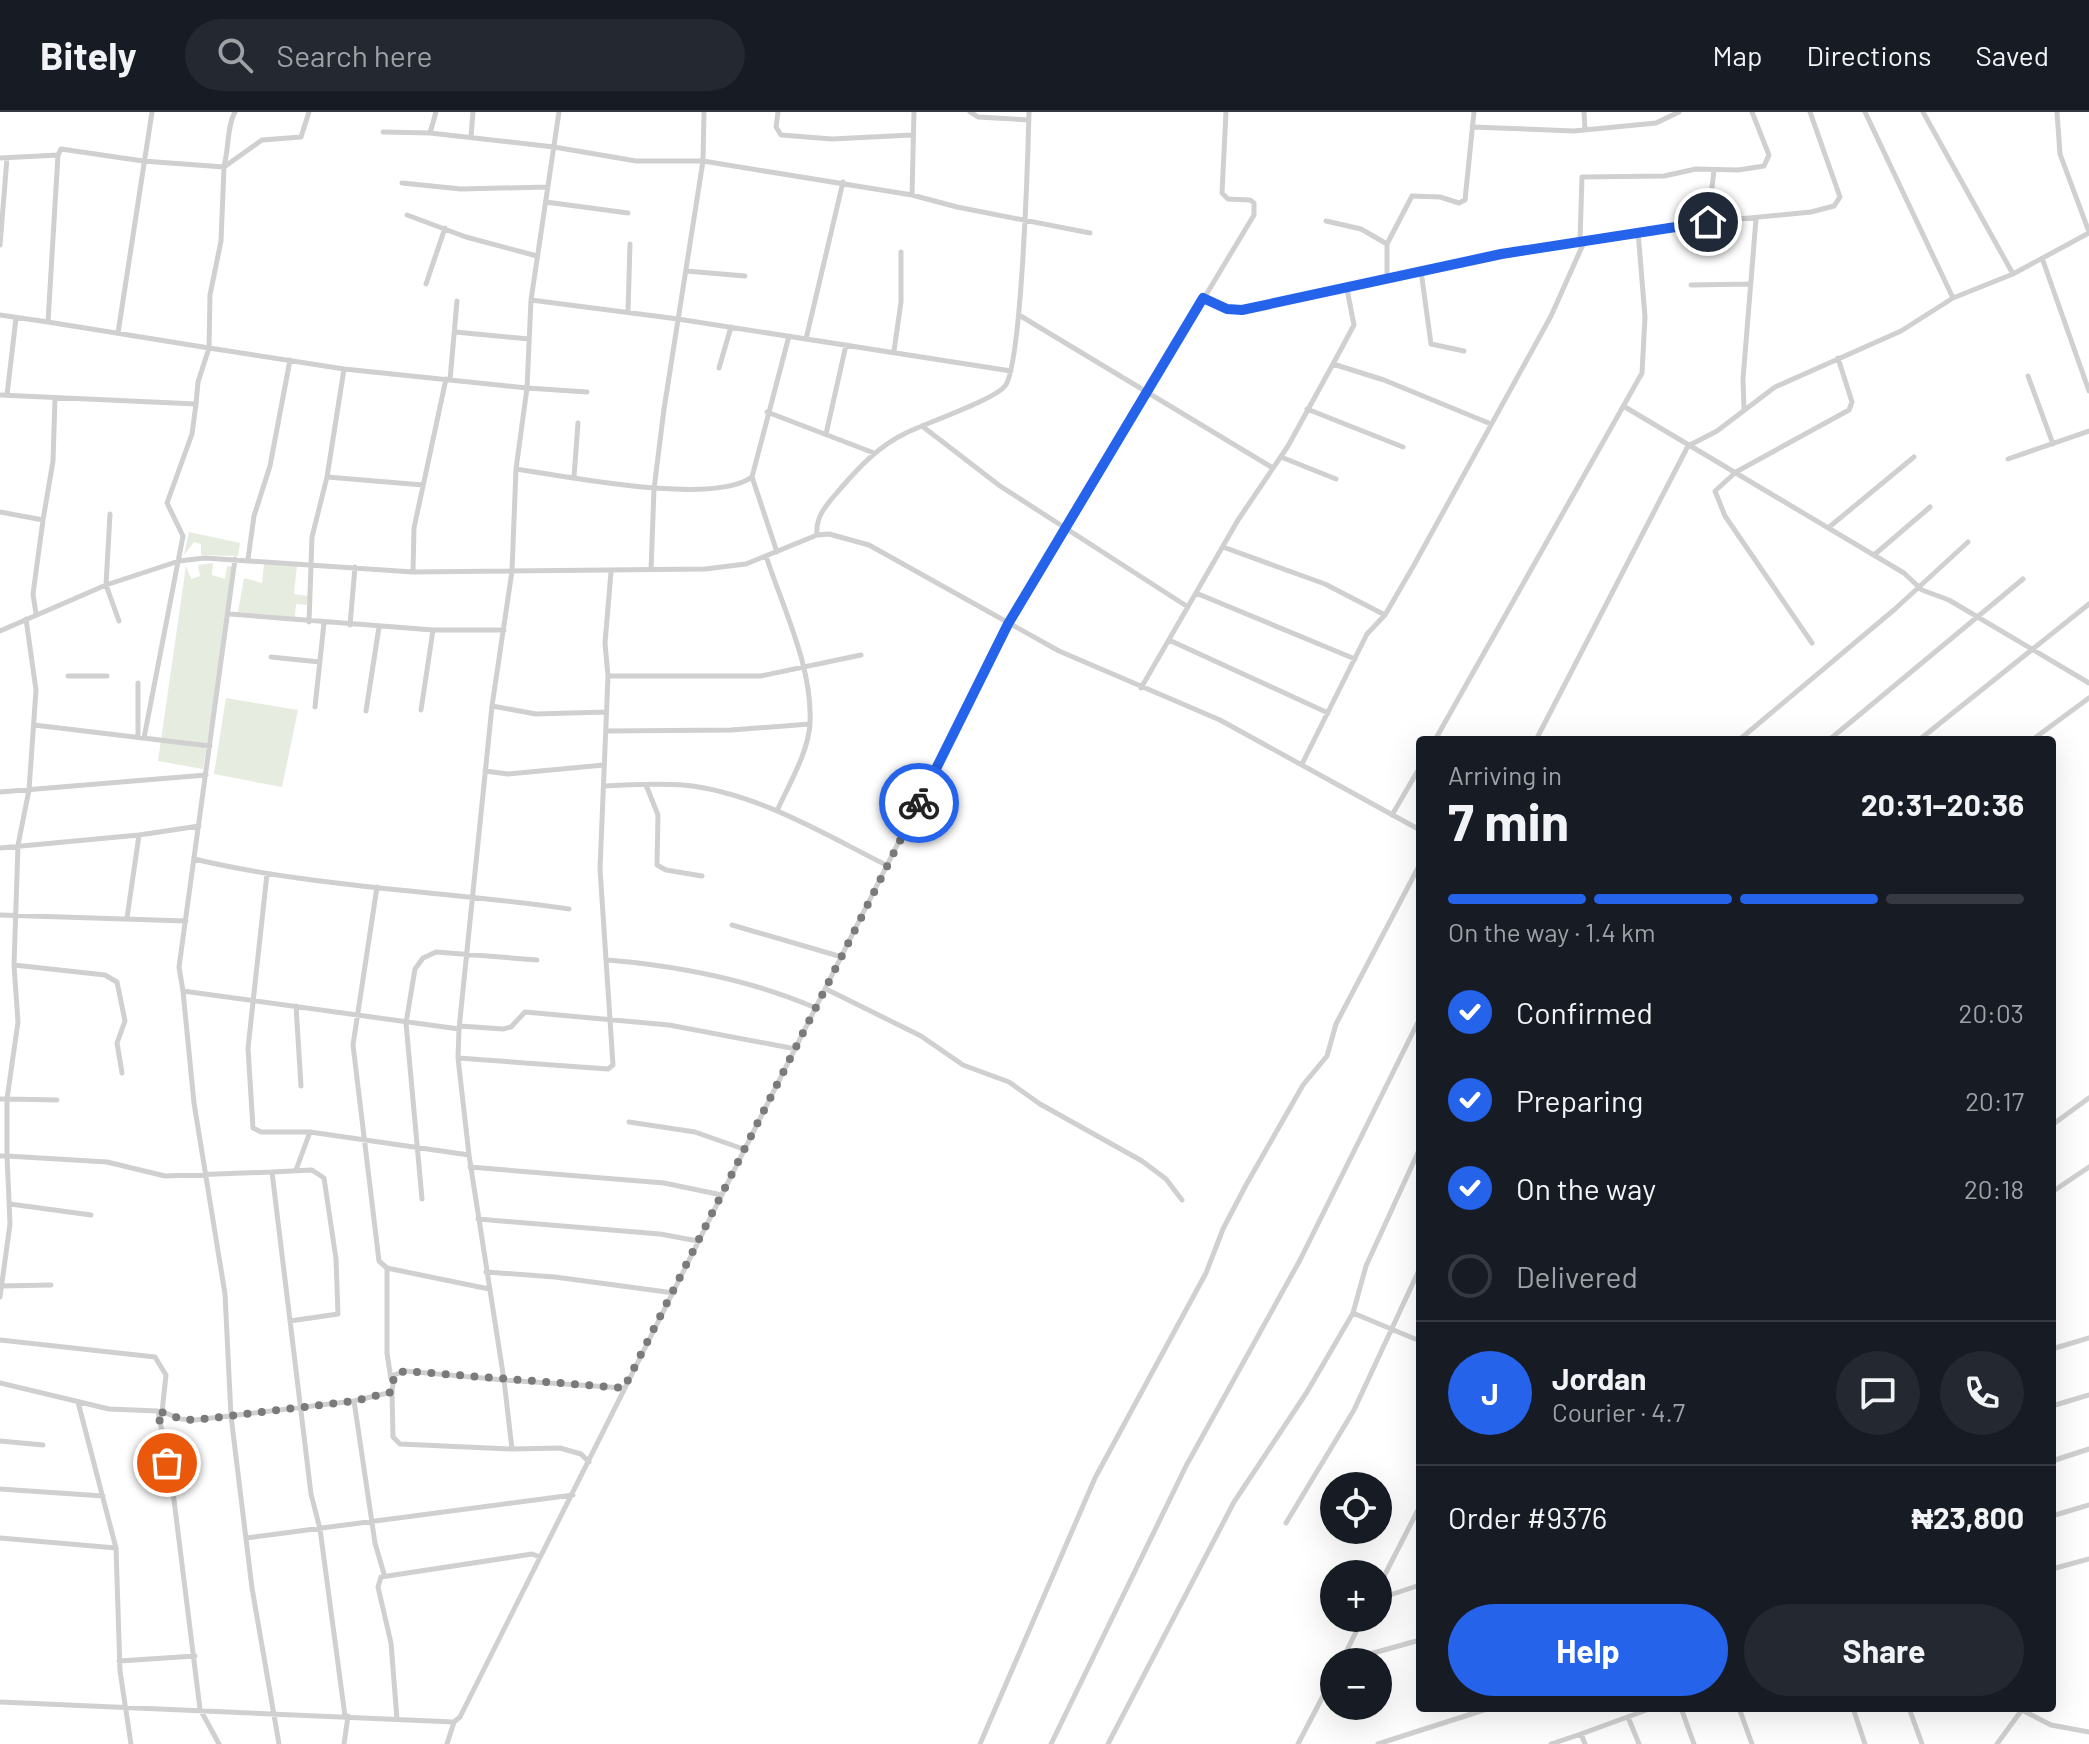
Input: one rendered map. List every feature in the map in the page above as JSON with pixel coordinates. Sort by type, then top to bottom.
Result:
[{"type":"street","points":[[118,333],[152,112]]},
{"type":"street","points":[[141,737],[183,536],[167,503],[192,434],[198,382],[209,348],[210,295],[221,241],[224,167],[231,136],[229,125],[235,112]]},
{"type":"street","points":[[48,322],[58,155],[61,149],[143,161],[224,167],[262,140],[301,137],[309,112]]},
{"type":"street","points":[[430,133],[436,112]]},
{"type":"street","points":[[471,137],[473,112]]},
{"type":"street","points":[[512,1449],[470,1167],[458,1058],[492,706],[512,571],[516,469],[527,388],[531,300],[559,112]]},
{"type":"street","points":[[651,570],[654,489],[703,161],[704,112]]},
{"type":"street","points":[[778,112],[776,127],[781,135],[832,139],[912,135]]},
{"type":"street","points":[[912,195],[914,112]]},
{"type":"street","points":[[970,112],[978,117],[1029,120]]},
{"type":"street","points":[[817,535],[816,525],[824,507],[874,453],[922,426],[1005,387],[1011,371],[1019,315],[1029,112]]},
{"type":"street","points":[[447,1744],[454,1722],[470,1703],[624,1388],[1008,624],[1067,530],[1255,208],[1250,200],[1228,199],[1222,193],[1226,112]]},
{"type":"street","points":[[1387,278],[1387,244],[1412,196],[1418,194],[1459,203],[1465,200],[1474,112]]},
{"type":"street","points":[[1584,112],[1585,129]]},
{"type":"street","points":[[1472,127],[1585,129],[1656,123],[1679,112]]},
{"type":"street","points":[[1302,764],[1367,634],[1385,615],[1551,316],[1582,240],[1582,177],[1664,176],[1757,169],[1768,161],[1763,132],[1752,112]]},
{"type":"street","points":[[1203,298],[1227,309],[1242,310],[1582,240],[1708,222],[1811,212],[1839,202],[1810,112]]},
{"type":"street","points":[[1865,112],[1953,298]]},
{"type":"street","points":[[1923,112],[2013,274]]},
{"type":"street","points":[[1538,736],[1688,446],[1717,431],[1775,387],[1901,331],[1953,298],[2013,274],[2089,233],[2060,154],[2057,112]]},
{"type":"street","points":[[383,132],[471,137],[636,161],[703,161],[843,182],[1090,233]]},
{"type":"street","points":[[0,245],[4,158],[58,155]]},
{"type":"street","points":[[1708,222],[1714,170]]},
{"type":"street","points":[[806,339],[843,182]]},
{"type":"street","points":[[402,183],[461,189],[548,187]]},
{"type":"street","points":[[546,202],[628,213]]},
{"type":"street","points":[[407,215],[537,256]]},
{"type":"street","points":[[1744,410],[1749,284],[1756,219]]},
{"type":"street","points":[[1326,221],[1361,229],[1387,244]]},
{"type":"street","points":[[426,284],[445,228]]},
{"type":"street","points":[[1437,736],[1625,407],[1645,358],[1638,231]]},
{"type":"street","points":[[628,312],[630,244]]},
{"type":"street","points":[[894,351],[901,302],[901,252]]},
{"type":"street","points":[[2042,258],[2089,391]]},
{"type":"street","points":[[686,271],[745,276]]},
{"type":"street","points":[[1421,271],[1431,344],[1464,351]]},
{"type":"street","points":[[1691,285],[1749,284]]},
{"type":"street","points":[[1141,688],[1223,547],[1281,457],[1354,325],[1347,289]]},
{"type":"street","points":[[531,300],[678,319],[1011,371]]},
{"type":"street","points":[[413,572],[414,528],[448,380],[457,301]]},
{"type":"street","points":[[0,315],[344,369],[587,392]]},
{"type":"street","points":[[1019,315],[1273,468]]},
{"type":"street","points":[[16,318],[4,395],[196,404]]},
{"type":"street","points":[[719,368],[731,327]]},
{"type":"street","points":[[455,332],[529,339]]},
{"type":"street","points":[[777,552],[752,477],[789,336]]},
{"type":"street","points":[[826,434],[846,344]]},
{"type":"street","points":[[1812,643],[1716,498],[1716,487],[1736,472],[1849,410],[1852,402],[1838,358]]},
{"type":"street","points":[[248,559],[254,516],[270,466],[290,360]]},
{"type":"street","points":[[1333,364],[1395,384],[1491,424]]},
{"type":"street","points":[[309,622],[310,563],[344,369]]},
{"type":"street","points":[[2028,376],[2053,444]]},
{"type":"street","points":[[36,615],[33,594],[53,461],[55,398]]},
{"type":"street","points":[[1625,407],[1874,555],[1918,586],[1978,617],[2089,683]]},
{"type":"street","points":[[1307,409],[1403,447]]},
{"type":"street","points":[[767,412],[874,453]]},
{"type":"street","points":[[574,477],[578,423]]},
{"type":"street","points":[[922,426],[956,455],[1188,607]]},
{"type":"street","points":[[2008,459],[2089,431]]},
{"type":"street","points":[[1281,457],[1336,479]]},
{"type":"street","points":[[1828,528],[1914,457]]},
{"type":"street","points":[[516,469],[654,489],[729,486],[752,477]]},
{"type":"street","points":[[327,477],[423,485]]},
{"type":"street","points":[[1874,555],[1930,507]]},
{"type":"street","points":[[0,512],[43,520]]},
{"type":"street","points":[[110,514],[106,585],[119,621]]},
{"type":"street","points":[[0,631],[106,585],[179,561],[248,559],[413,572],[611,572],[732,566],[817,535],[829,534],[869,545],[941,582],[1008,624],[1141,688],[1220,720],[1416,828]]},
{"type":"street","points":[[1744,736],[1968,542]]},
{"type":"street","points":[[1223,547],[1325,584],[1385,615]]},
{"type":"street","points":[[766,556],[804,670],[810,724],[805,745],[777,811]]},
{"type":"street","points":[[235,559],[230,614],[178,978],[183,991],[194,1103],[230,1334],[231,1416],[246,1538],[279,1744]]},
{"type":"street","points":[[350,625],[355,567]]},
{"type":"street","points":[[458,1058],[608,1069],[613,1065],[600,869],[608,676],[605,643],[611,572]]},
{"type":"street","points":[[1834,736],[2023,579]]},
{"type":"street","points":[[1196,593],[1355,659]]},
{"type":"street","points":[[1924,736],[2089,604]]},
{"type":"street","points":[[230,614],[379,627],[504,630]]},
{"type":"street","points":[[0,1297],[10,1204],[4,1156],[3,1099],[18,1022],[14,965],[18,845],[29,790],[34,725],[35,661],[26,619]]},
{"type":"street","points":[[315,707],[324,623]]},
{"type":"street","points":[[366,711],[379,627]]},
{"type":"street","points":[[421,710],[433,630]]},
{"type":"street","points":[[1169,640],[1328,713]]},
{"type":"street","points":[[608,676],[761,676],[804,670],[861,655]]},
{"type":"street","points":[[271,657],[320,662]]},
{"type":"street","points":[[68,676],[107,676]]},
{"type":"street","points":[[138,683],[141,737]]},
{"type":"street","points":[[2037,736],[2089,698]]},
{"type":"street","points":[[492,706],[536,714],[606,712]]},
{"type":"street","points":[[606,731],[731,730],[810,724]]},
{"type":"street","points":[[34,725],[210,746]]},
{"type":"street","points":[[485,771],[508,774],[604,765]]},
{"type":"street","points":[[1392,815],[1416,774]]},
{"type":"street","points":[[0,792],[206,775]]},
{"type":"street","points":[[646,785],[658,815],[657,865],[666,870],[702,876]]},
{"type":"street","points":[[604,786],[686,785],[715,791],[777,811],[888,866]]},
{"type":"street","points":[[0,848],[199,826]]},
{"type":"street","points":[[127,918],[139,835]]},
{"type":"street","points":[[194,858],[267,874],[476,895],[569,909]]},
{"type":"street","points":[[980,1744],[1095,1478],[1206,1273],[1223,1229],[1246,1185],[1303,1085],[1327,1056],[1336,1024],[1416,872]]},
{"type":"street","points":[[267,874],[248,1048],[253,1128],[261,1132],[310,1132],[469,1155]]},
{"type":"street","points":[[377,887],[353,1045],[378,1256],[382,1267],[489,1289]]},
{"type":"street","points":[[0,915],[186,921]]},
{"type":"street","points":[[732,925],[842,957]]},
{"type":"street","points":[[422,1199],[420,1149],[406,1023],[410,985],[423,958],[436,952],[537,960]]},
{"type":"street","points":[[608,960],[683,969],[765,989],[816,1008]]},
{"type":"street","points":[[14,965],[105,975],[117,982],[125,1021],[117,1043],[122,1073]]},
{"type":"street","points":[[826,989],[921,1036],[963,1065],[1009,1082],[1040,1104],[1142,1161],[1166,1179],[1182,1200]]},
{"type":"street","points":[[183,991],[406,1023],[491,1030],[511,1027],[525,1012],[682,1027],[796,1049]]},
{"type":"street","points":[[296,1006],[301,1086]]},
{"type":"street","points":[[1051,1744],[1186,1466],[1300,1260],[1416,1026]]},
{"type":"street","points":[[2056,1122],[2089,1098]]},
{"type":"street","points":[[3,1099],[57,1100]]},
{"type":"street","points":[[629,1122],[695,1132],[746,1150]]},
{"type":"street","points":[[296,1170],[310,1132]]},
{"type":"street","points":[[4,1156],[107,1162],[165,1176],[205,1172],[319,1171],[324,1178],[336,1259],[338,1314],[290,1321]]},
{"type":"street","points":[[1108,1744],[1234,1502],[1307,1392],[1353,1313],[1366,1266],[1416,1157]]},
{"type":"street","points":[[470,1167],[664,1183],[722,1195]]},
{"type":"street","points":[[2056,1189],[2089,1167]]},
{"type":"street","points":[[272,1172],[311,1494],[320,1529],[347,1716],[344,1744]]},
{"type":"street","points":[[10,1204],[91,1215]]},
{"type":"street","points":[[478,1219],[660,1234],[698,1241]]},
{"type":"street","points":[[387,1268],[387,1353],[392,1383],[393,1437],[400,1444],[560,1448],[581,1454],[589,1462]]},
{"type":"street","points":[[486,1272],[555,1277],[674,1293]]},
{"type":"street","points":[[1286,1523],[1354,1410],[1416,1277]]},
{"type":"street","points":[[0,1286],[51,1285]]},
{"type":"street","points":[[1353,1313],[1416,1339]]},
{"type":"street","points":[[2056,1348],[2089,1338]]},
{"type":"street","points":[[0,1340],[155,1357],[166,1375],[160,1411],[200,1709],[219,1744]]},
{"type":"street","points":[[392,1383],[394,1375],[405,1371],[624,1388]]},
{"type":"street","points":[[0,1383],[109,1409],[160,1411],[181,1419],[354,1401],[392,1392]]},
{"type":"street","points":[[2056,1405],[2089,1395]]},
{"type":"street","points":[[354,1401],[372,1522],[384,1574],[378,1587],[391,1643],[397,1719]]},
{"type":"street","points":[[78,1402],[116,1548],[119,1661],[131,1744]]},
{"type":"street","points":[[0,1441],[43,1445]]},
{"type":"street","points":[[2056,1460],[2089,1449]]},
{"type":"street","points":[[0,1489],[103,1496]]},
{"type":"street","points":[[246,1538],[573,1495]]},
{"type":"street","points":[[2056,1515],[2089,1505]]},
{"type":"street","points":[[1392,1561],[1416,1514]]},
{"type":"street","points":[[0,1538],[116,1548]]},
{"type":"street","points":[[384,1574],[532,1554],[540,1557]]},
{"type":"street","points":[[2056,1568],[2089,1559]]},
{"type":"street","points":[[1392,1594],[1416,1586]]},
{"type":"street","points":[[1391,1648],[1416,1641]]},
{"type":"street","points":[[119,1661],[195,1656]]},
{"type":"street","points":[[0,1702],[454,1722]]},
{"type":"street","points":[[1298,1744],[1320,1702]]},
{"type":"street","points":[[1378,1744],[1478,1712]]},
{"type":"street","points":[[1551,1744],[1641,1712]]},
{"type":"street","points":[[1682,1712],[1694,1744]]},
{"type":"street","points":[[1740,1712],[1752,1744]]},
{"type":"street","points":[[1854,1712],[1865,1744]]},
{"type":"street","points":[[1910,1712],[1922,1744]]},
{"type":"street","points":[[1997,1744],[2018,1712]]},
{"type":"street","points":[[2026,1712],[2051,1725],[2089,1732]]},
{"type":"street","points":[[1628,1717],[1639,1744]]},
{"type":"street","points":[[1581,1734],[1585,1744]]},
{"type":"shaded area","points":[[189,532],[240,543],[238,556],[201,555],[201,544],[194,542],[184,555]]},
{"type":"shaded area","points":[[213,563],[212,575],[225,579],[227,566],[235,567],[203,769],[158,761],[186,566],[191,579],[200,576],[198,565]]},
{"type":"shaded area","points":[[264,564],[297,566],[294,594],[308,596],[307,605],[296,604],[295,617],[238,612],[244,578],[262,583]]},
{"type":"shaded area","points":[[226,698],[298,710],[282,787],[214,774]]},
{"type":"way so far","points":[[167,1463],[158,1411],[195,1420],[354,1401],[392,1392],[394,1375],[405,1371],[624,1388],[665,1313],[698,1241],[919,803]]},
{"type":"route","points":[[919,803],[1008,624],[1203,298],[1227,309],[1242,310],[1501,254],[1708,222]]}]
